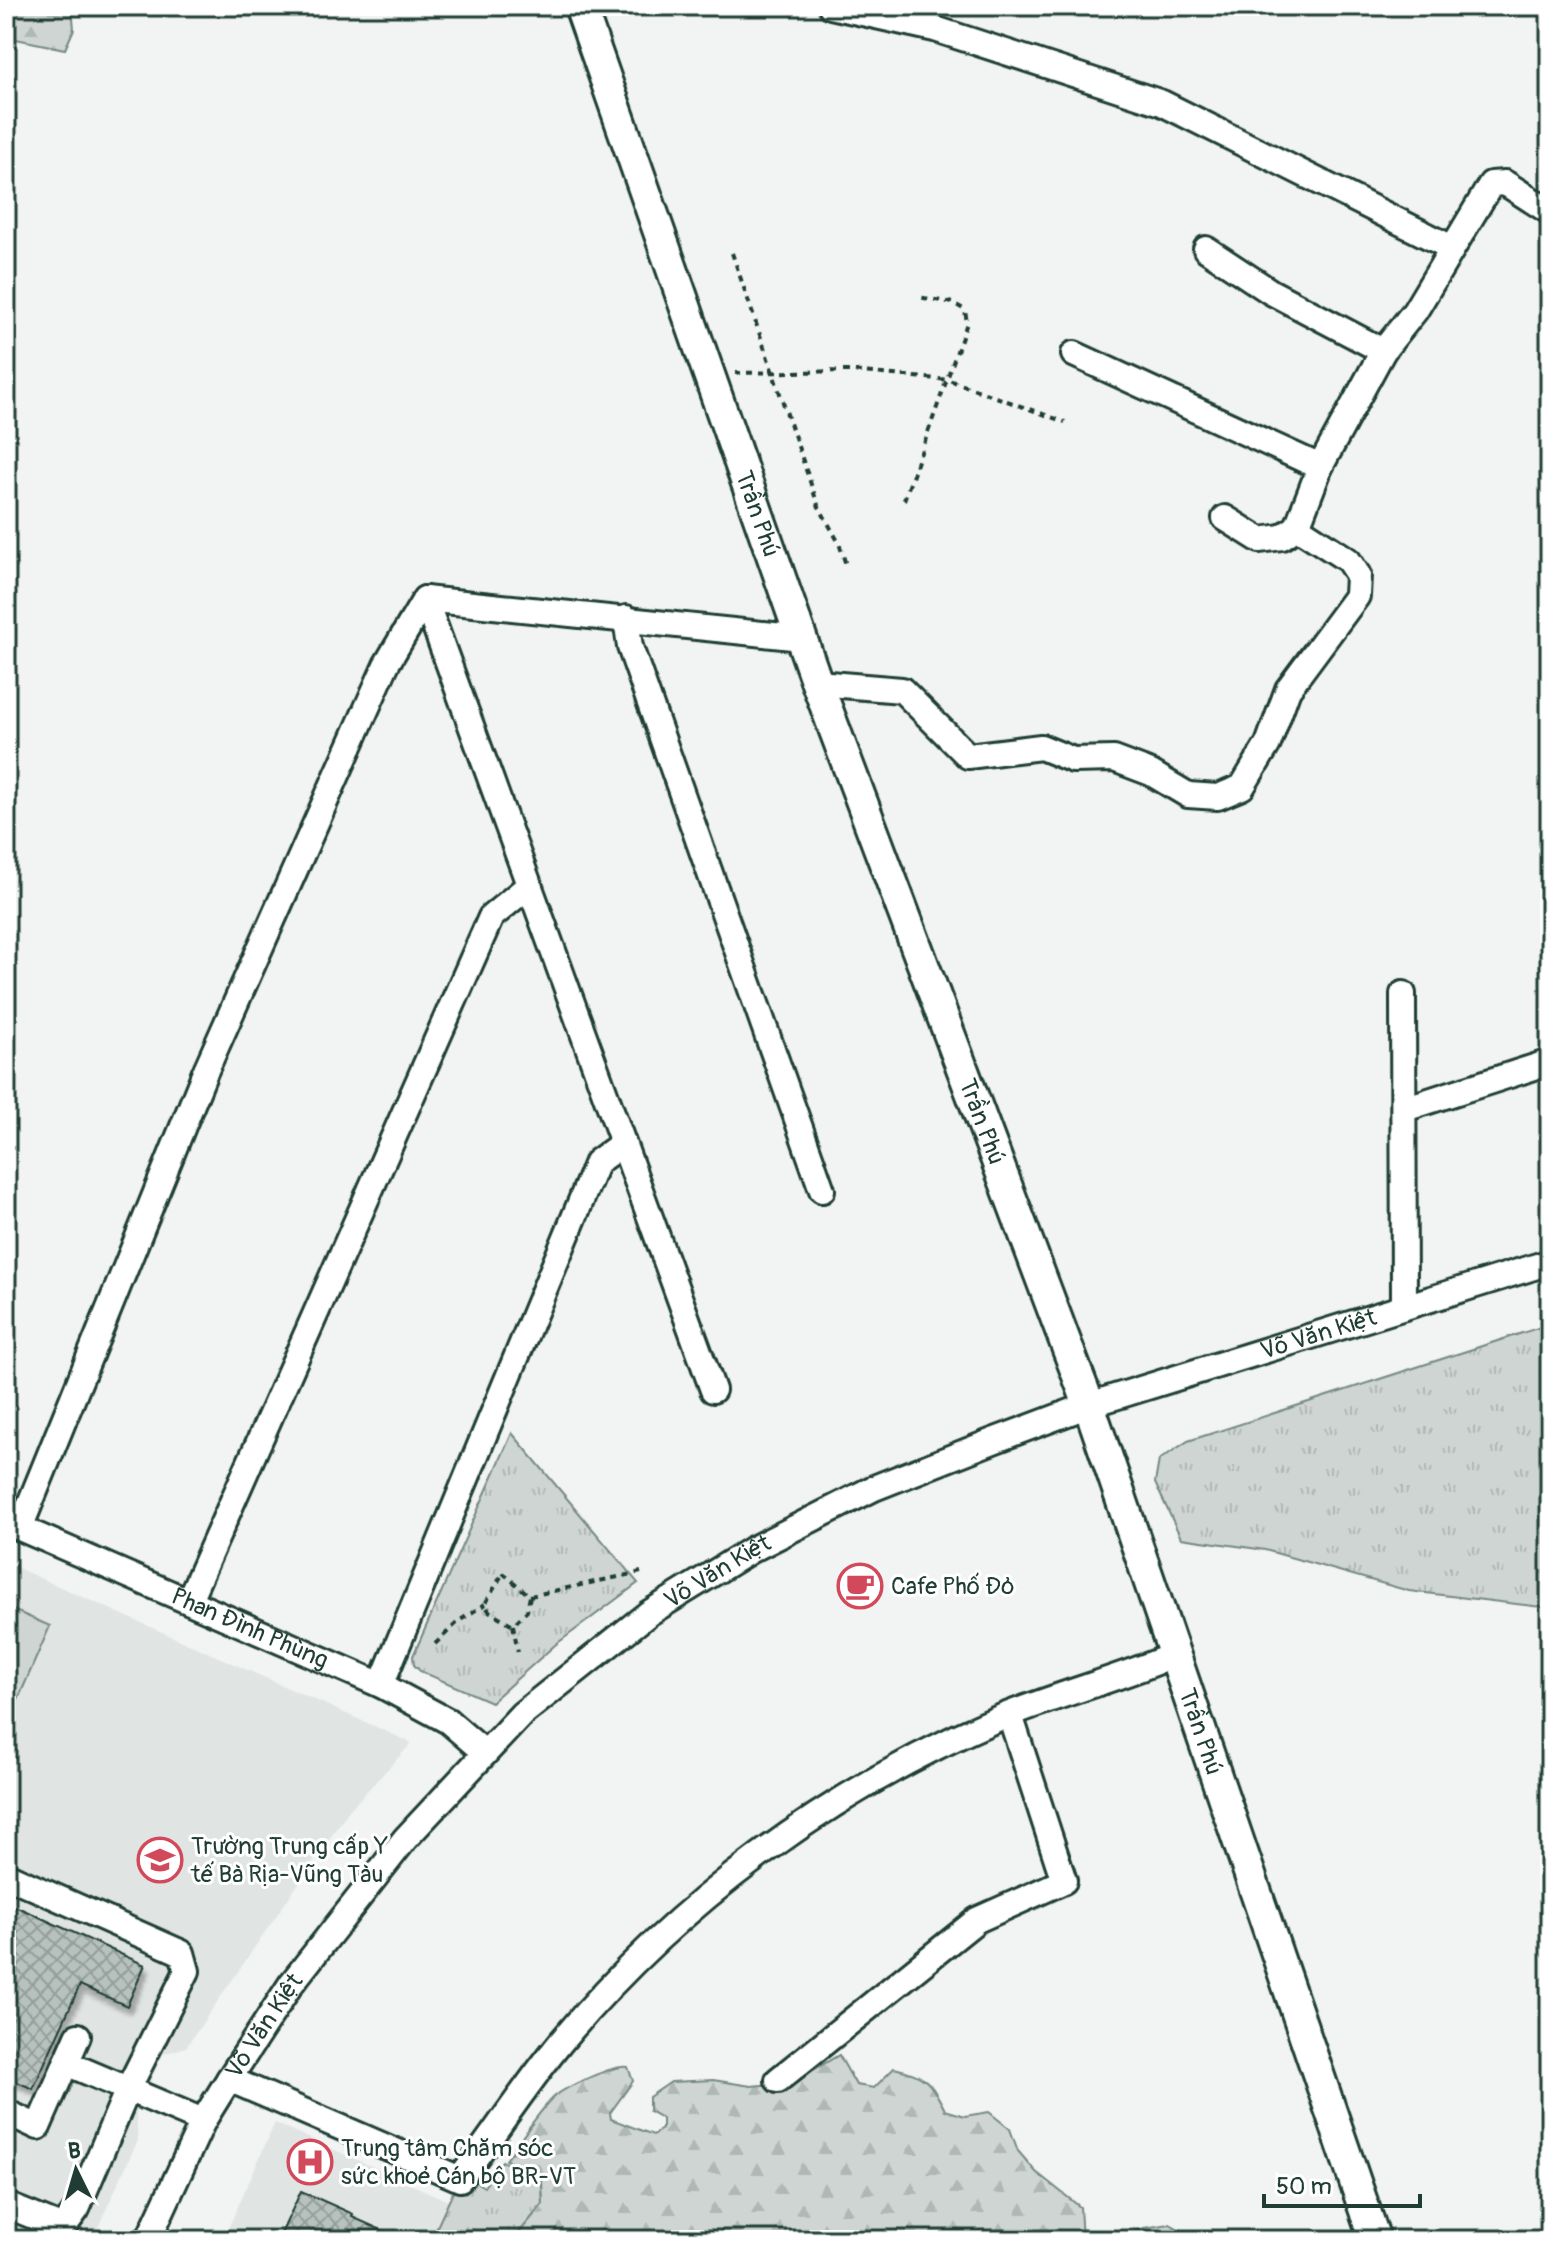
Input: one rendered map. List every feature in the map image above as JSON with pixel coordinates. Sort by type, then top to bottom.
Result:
[{"type":"main road","name":"Trần Phú","points":[[580,6],[817,683],[1089,1405],[1375,2240]]},
{"type":"street","points":[[831,6],[935,29],[1162,103],[1452,248]]},
{"type":"street","points":[[1225,518],[1260,540],[1282,537],[1297,527],[1320,467],[1383,351],[1415,311],[1491,184],[1505,183],[1550,212]]},
{"type":"street","points":[[1206,249],[1271,292],[1383,351]]},
{"type":"street","points":[[1074,354],[1320,467]]},
{"type":"street","points":[[817,683],[902,690],[968,756],[1041,747],[1073,760],[1114,759],[1151,773],[1188,795],[1218,797],[1242,787],[1268,744],[1288,689],[1357,596],[1358,575],[1348,560],[1297,527]]},
{"type":"street","points":[[425,599],[802,638]]},
{"type":"street","points":[[425,599],[527,887],[713,1390]]},
{"type":"street","points":[[13,1525],[205,1072],[386,665],[425,599]]},
{"type":"street","points":[[626,618],[630,647],[822,1190]]},
{"type":"street","points":[[189,1600],[491,917],[527,887]]},
{"type":"street","points":[[1403,994],[1404,1307]]},
{"type":"street","points":[[1404,1109],[1550,1062]]},
{"type":"street","points":[[381,1685],[597,1162],[622,1144]]},
{"type":"street","name":"Võ Văn Kiệt","points":[[148,2240],[203,2121],[229,2079],[291,1984],[405,1839],[522,1714],[649,1613],[751,1550],[874,1488],[1089,1405],[1550,1262]]},
{"type":"street","name":"Phan Đình Phùng","points":[[13,1525],[381,1685],[448,1721],[484,1752]]},
{"type":"street","points":[[229,2079],[460,2179],[560,2043],[615,1983],[699,1903],[761,1854],[852,1793],[1010,1715],[1130,1674],[1174,1655]]},
{"type":"street","points":[[778,2080],[977,1920],[1064,1881],[1010,1715]]},
{"type":"street","points":[[6,1875],[182,1953],[187,1971],[128,2089],[77,2209],[63,2228],[6,2205]]},
{"type":"street","points":[[6,2112],[38,2127],[78,2036]]},
{"type":"street","points":[[66,2063],[203,2121]]},
{"type":"path","points":[[732,253],[818,505],[839,543],[846,565]]},
{"type":"path","points":[[904,500],[964,335],[965,310],[953,303],[918,297]]},
{"type":"path","points":[[709,374],[850,371],[949,380],[1065,422]]},
{"type":"path","points":[[530,1596],[641,1572]]},
{"type":"path","points":[[435,1644],[459,1621],[485,1604],[503,1573],[530,1596]]},
{"type":"path","points":[[513,1625],[527,1611],[530,1596]]},
{"type":"path","points":[[485,1604],[489,1611],[513,1625],[518,1652]]},
{"type":"shaded area","name":"Trường Trung cấp Y tế Bà Rịa-Vũng Tàu","points":[[6,1563],[412,1743],[349,1810],[186,2047],[163,2054],[136,2113],[138,2140],[92,2240],[6,2240]]},
{"type":"shaded area","name":"Trung tâm Chăm sóc sức khoẻ Cán bộ BR-VT","points":[[275,2123],[450,2202],[431,2240],[223,2240]]},
{"type":"green space","points":[[6,6],[72,6],[74,29],[65,49],[6,37]]},
{"type":"green space","points":[[1550,1324],[1550,1608],[1409,1591],[1265,1550],[1181,1538],[1155,1483],[1159,1460],[1188,1441]]},
{"type":"green space","points":[[512,1433],[638,1583],[555,1645],[491,1702],[420,1671],[414,1665],[413,1656]]},
{"type":"green space","points":[[6,1607],[50,1626],[6,1727]]},
{"type":"green space","points":[[839,2055],[856,2085],[874,2088],[894,2068],[926,2081],[945,2110],[965,2116],[989,2112],[1010,2129],[1018,2151],[1036,2172],[1080,2207],[1082,2240],[513,2240],[543,2204],[542,2181],[506,2160],[546,2105],[567,2089],[601,2073],[628,2067],[633,2081],[610,2113],[611,2119],[653,2135],[662,2129],[662,2118],[649,2111],[649,2097],[671,2082],[713,2080],[751,2086],[793,2082]]},
{"type":"green space","points":[[431,2155],[484,2187],[502,2161],[542,2181],[543,2204],[513,2240],[470,2236],[466,2240],[431,2240],[454,2190],[415,2173]]},
{"type":"green space","points":[[1170,2224],[1186,2233],[1190,2240],[1115,2240],[1144,2228]]},
{"type":"building","points":[[15,1906],[145,1965],[127,2006],[80,1985],[33,2089],[6,2077],[6,1926]]},
{"type":"building","points":[[301,2191],[353,2214],[352,2217],[404,2240],[278,2240]]},
{"type":"place","name":"Cafe Phố Đỏ","points":[[860,1586]]},
{"type":"place","name":"Trường Trung cấp Y tế Bà Rịa-Vũng Tàu","points":[[160,1860]]},
{"type":"place","name":"Trung tâm Chăm sóc sức khoẻ Cán bộ BR-VT","points":[[310,2162]]}]
